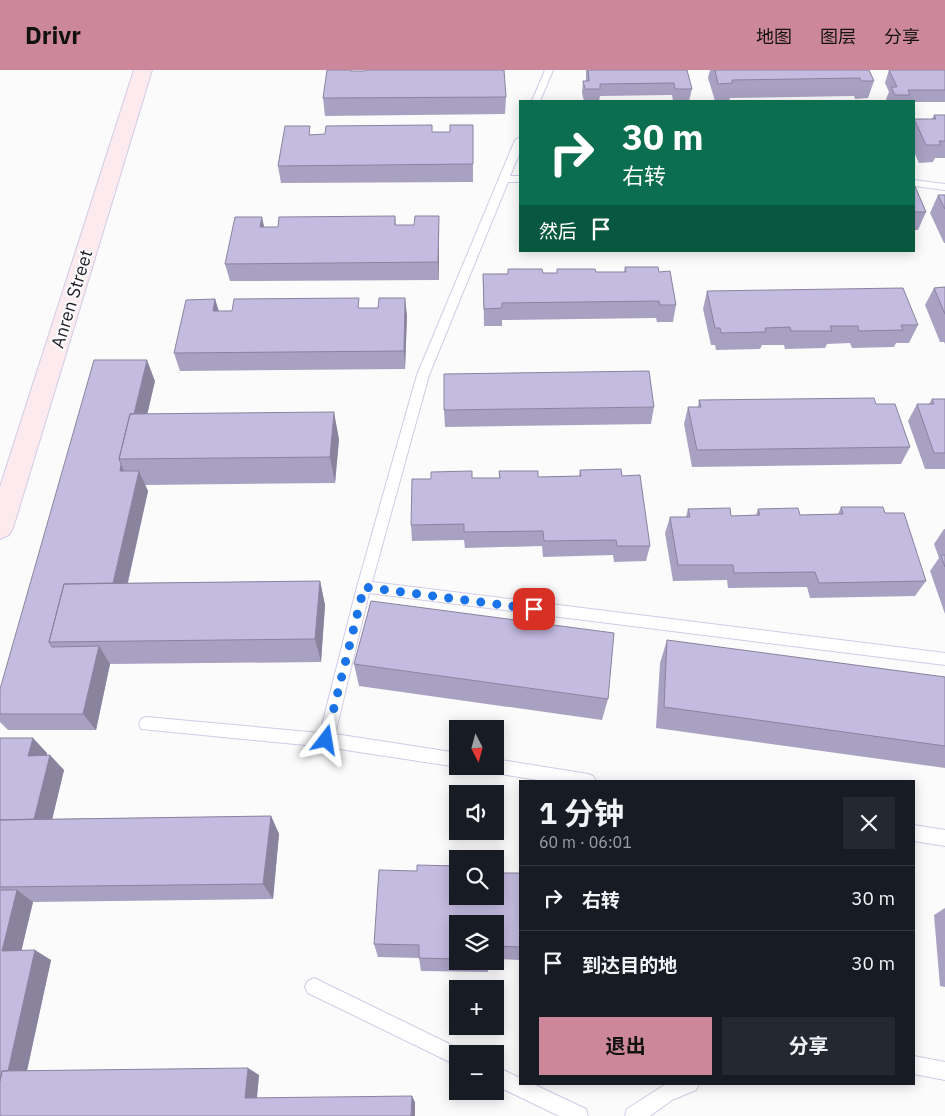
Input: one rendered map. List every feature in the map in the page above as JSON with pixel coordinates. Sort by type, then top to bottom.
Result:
[{"type":"street","name":"Anren Street","points":[[0,528],[143,70]]},
{"type":"lane","points":[[536,100],[549,70]]},
{"type":"lane","points":[[326,740],[364,587],[423,375],[519,142]]},
{"type":"lane","points":[[504,179],[519,179]]},
{"type":"lane","points":[[915,183],[945,186]]},
{"type":"lane","points":[[364,587],[945,659]]},
{"type":"lane","points":[[146,724],[326,740],[449,759]]},
{"type":"lane","points":[[504,768],[582,780]]},
{"type":"lane","points":[[915,833],[945,838]]},
{"type":"lane","points":[[314,986],[449,1052]]},
{"type":"lane","points":[[915,1065],[945,1071]]},
{"type":"lane","points":[[504,1079],[579,1116]]},
{"type":"lane","points":[[634,1116],[666,1093],[687,1085]]},
{"type":"building","points":[[327,70],[504,70],[506,97],[323,98]]},
{"type":"building","points":[[588,70],[687,70],[692,89],[675,89],[674,83],[600,84],[600,89],[585,89],[583,81],[589,81]]},
{"type":"building","points":[[715,70],[869,70],[874,81],[861,81],[860,78],[732,80],[733,83],[718,84]]},
{"type":"building","points":[[889,70],[945,70],[945,90],[908,90],[910,95],[895,95],[891,87],[897,87]]},
{"type":"building","points":[[934,115],[945,115],[945,141],[939,141],[941,145],[926,145],[915,119],[936,119]]},
{"type":"building","points":[[432,125],[432,132],[450,132],[450,125],[473,125],[473,164],[278,166],[285,126],[310,126],[309,135],[325,134],[326,126]]},
{"type":"building","points":[[915,186],[926,212],[915,212]]},
{"type":"building","points":[[938,195],[945,195],[945,209]]},
{"type":"building","points":[[395,216],[395,225],[414,225],[415,216],[439,216],[438,262],[225,264],[235,217],[262,217],[260,227],[278,227],[279,217]]},
{"type":"building","points":[[625,267],[658,267],[659,272],[670,271],[676,305],[660,305],[659,301],[502,303],[502,308],[484,309],[483,274],[508,274],[508,269],[542,269],[543,273],[557,273],[557,269],[595,269],[596,272],[626,272]]},
{"type":"building","points":[[945,287],[945,314],[934,288]]},
{"type":"building","points":[[903,288],[918,325],[901,325],[903,330],[859,331],[858,326],[830,326],[832,331],[791,331],[790,327],[765,328],[766,332],[721,333],[720,328],[715,328],[707,291]]},
{"type":"building","points":[[359,298],[358,308],[378,308],[379,298],[405,298],[404,351],[174,353],[186,300],[215,299],[213,311],[232,311],[234,299]]},
{"type":"building","points":[[94,360],[147,360],[134,414],[130,414],[119,459],[121,464],[120,471],[139,471],[113,583],[64,584],[49,642],[52,647],[99,646],[83,714],[0,714],[0,689]]},
{"type":"building","points":[[649,371],[654,407],[444,410],[444,374]]},
{"type":"building","points":[[874,398],[876,404],[895,404],[910,447],[697,450],[688,407],[701,407],[699,400]]},
{"type":"building","points":[[932,399],[945,399],[945,453],[934,453],[917,404],[934,404]]},
{"type":"building","points":[[334,412],[330,457],[119,459],[130,414]]},
{"type":"building","points":[[621,469],[622,476],[640,475],[650,546],[617,546],[616,540],[544,541],[543,531],[464,532],[464,524],[411,525],[412,479],[431,479],[431,472],[472,471],[472,478],[500,478],[499,471],[538,471],[538,477],[581,476],[580,470]]},
{"type":"building","points":[[841,507],[883,507],[885,513],[904,513],[926,581],[819,583],[815,572],[734,573],[733,565],[678,565],[670,517],[690,517],[688,509],[730,508],[731,516],[760,515],[758,509],[798,508],[800,515],[843,514]]},
{"type":"building","points":[[941,555],[945,555],[945,567]]},
{"type":"building","points":[[320,581],[315,639],[49,642],[64,584]]},
{"type":"building","points":[[371,601],[614,633],[608,699],[354,664]]},
{"type":"building","points":[[667,640],[945,677],[945,746],[664,707]]},
{"type":"building","points":[[0,738],[33,738],[28,756],[50,755],[34,819],[0,820]]},
{"type":"building","points":[[271,816],[263,884],[0,887],[0,820]]},
{"type":"building","points":[[417,865],[449,866],[449,905],[504,905],[504,873],[519,873],[519,947],[504,946],[504,915],[449,915],[449,959],[419,958],[419,945],[374,944],[379,870],[417,871]]},
{"type":"building","points":[[0,890],[17,890],[2,951],[35,950],[8,1071],[2,1071],[0,1081]]},
{"type":"building","points":[[248,1068],[245,1098],[412,1096],[411,1116],[0,1116],[0,1081],[2,1071]]},
{"type":"route","points":[[326,740],[364,587],[436,598],[534,609]]}]
